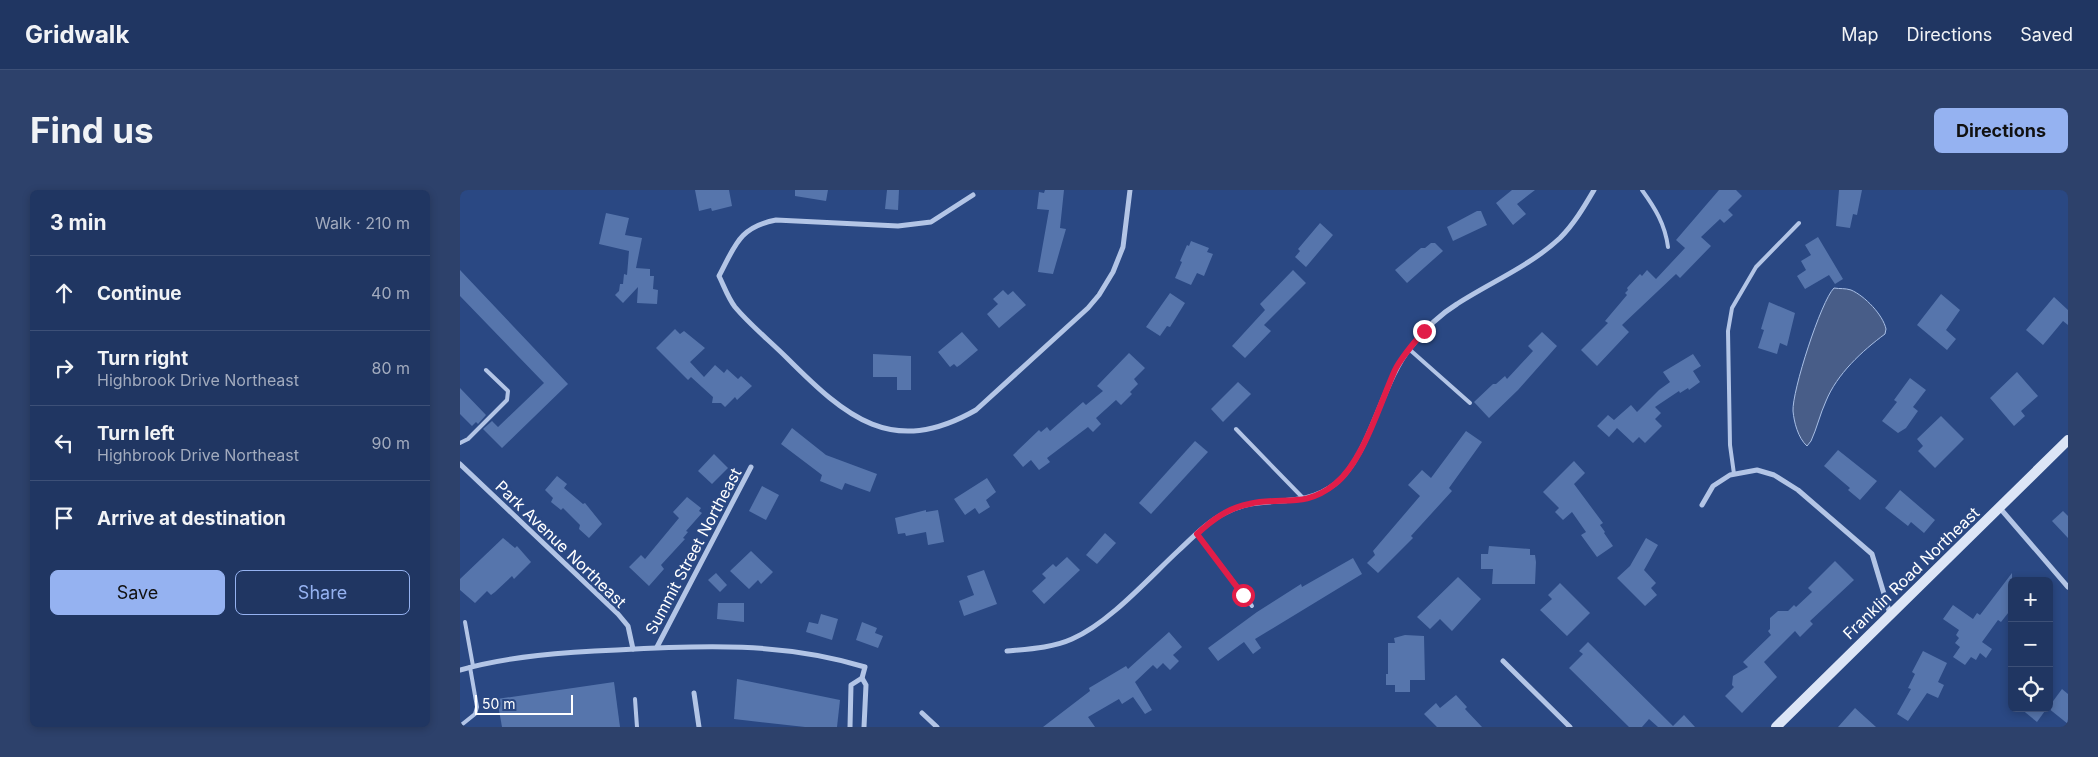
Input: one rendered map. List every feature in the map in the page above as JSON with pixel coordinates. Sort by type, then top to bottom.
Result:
[{"type":"street","points":[[973,194],[931,222],[898,226],[776,220],[757,224],[738,241],[718,276],[735,306],[804,375],[849,413],[868,423],[886,429],[910,431],[933,429],[955,422],[976,410],[1088,308],[1113,272],[1123,247],[1130,190]]},
{"type":"street","points":[[1007,651],[1043,647],[1072,640],[1097,626],[1220,515],[1236,507],[1265,502],[1304,500],[1321,493],[1347,472],[1356,458],[1396,368],[1424,331],[1455,304],[1532,260],[1560,238],[1579,216],[1594,190]]},
{"type":"street","name":"Franklin Road Northeast","points":[[1781,725],[1890,614],[2068,440]]},
{"type":"street","name":"Park Avenue Northeast","points":[[460,464],[618,614],[628,626],[633,649]]},
{"type":"street","name":"Summit Street Northeast","points":[[657,647],[751,467]]},
{"type":"street","points":[[1702,505],[1713,486],[1734,474],[1757,470],[1774,475],[1798,490],[1872,554],[1890,614]]},
{"type":"street","points":[[1999,507],[2068,587]]},
{"type":"street","points":[[460,670],[573,652],[657,647],[754,647],[791,651],[865,667],[862,678],[851,685],[850,727]]},
{"type":"street","points":[[1503,661],[1570,727]]},
{"type":"street","points":[[862,678],[866,685],[864,727]]},
{"type":"street","points":[[694,693],[699,727]]},
{"type":"street","points":[[922,713],[937,727]]},
{"type":"lane","points":[[1642,190],[1657,211],[1666,232],[1668,246]]},
{"type":"lane","points":[[1734,474],[1730,445],[1728,331],[1732,308],[1756,268],[1799,223]]},
{"type":"lane","points":[[1409,349],[1461,392],[1470,403]]},
{"type":"lane","points":[[460,443],[468,439],[507,400],[508,391],[486,370]]},
{"type":"lane","points":[[1236,429],[1304,500]]},
{"type":"lane","points":[[1197,534],[1252,606]]},
{"type":"lane","points":[[460,726],[475,714],[477,706],[465,622]]},
{"type":"lane","points":[[635,699],[637,727]]},
{"type":"water","points":[[1834,288],[1851,290],[1862,297],[1873,306],[1886,329],[1885,334],[1843,372],[1831,391],[1811,441],[1807,446],[1801,439],[1795,425],[1794,401],[1802,367],[1815,327],[1828,296]]},
{"type":"building","points":[[695,190],[729,190],[732,206],[712,211],[711,208],[699,211]]},
{"type":"building","points":[[795,190],[828,190],[826,201],[795,196]]},
{"type":"building","points":[[887,190],[899,190],[898,210],[885,209]]},
{"type":"building","points":[[1045,190],[1064,190],[1060,228],[1066,229],[1053,274],[1038,272],[1049,210],[1037,209],[1039,192],[1044,193]]},
{"type":"building","points":[[1512,190],[1535,190],[1517,204],[1526,214],[1513,225],[1496,203]]},
{"type":"building","points":[[1719,190],[1736,190],[1742,196],[1728,210],[1733,215],[1724,223],[1720,219],[1701,237],[1711,246],[1680,278],[1676,274],[1622,325],[1629,332],[1597,366],[1581,350],[1608,323],[1605,321],[1627,295],[1625,293],[1628,290],[1627,288],[1640,274],[1642,276],[1647,270],[1656,279],[1685,248],[1676,240]]},
{"type":"building","points":[[1839,190],[1862,190],[1857,215],[1853,214],[1850,228],[1836,226]]},
{"type":"building","points":[[1477,211],[1481,211],[1487,225],[1453,241],[1447,227]]},
{"type":"building","points":[[606,213],[629,218],[625,235],[642,238],[636,268],[650,269],[650,276],[654,276],[653,289],[658,290],[657,304],[637,303],[638,287],[623,303],[615,295],[619,291],[620,284],[623,284],[624,274],[627,275],[629,251],[599,244]]},
{"type":"building","points":[[1320,223],[1333,235],[1306,267],[1295,257],[1300,251],[1298,249]]},
{"type":"building","points":[[1818,237],[1843,279],[1835,284],[1829,275],[1805,289],[1797,276],[1806,270],[1801,261],[1811,255],[1805,245]]},
{"type":"building","points":[[1191,241],[1209,248],[1207,252],[1213,254],[1204,276],[1197,273],[1191,285],[1175,278],[1182,262],[1180,261],[1187,245],[1189,246]]},
{"type":"building","points":[[1431,243],[1435,243],[1443,251],[1407,283],[1395,270],[1421,248],[1425,248]]},
{"type":"building","points":[[460,270],[568,384],[502,448],[483,429],[492,421],[498,427],[544,383],[460,296]]},
{"type":"building","points":[[1293,270],[1306,283],[1264,325],[1271,331],[1245,358],[1232,346],[1265,310],[1260,304]]},
{"type":"building","points":[[1003,290],[1008,295],[1013,291],[1026,305],[999,328],[987,314],[998,304],[993,299]]},
{"type":"building","points":[[1170,293],[1185,303],[1170,327],[1167,326],[1160,336],[1146,327]]},
{"type":"building","points":[[1941,294],[1960,310],[1946,330],[1956,339],[1947,350],[1917,325]]},
{"type":"building","points":[[2054,297],[2068,310],[2068,325],[2063,321],[2043,345],[2026,330]]},
{"type":"building","points":[[1769,302],[1795,313],[1787,346],[1780,343],[1777,354],[1758,348],[1764,330],[1761,329]]},
{"type":"building","points":[[675,329],[680,334],[684,331],[705,348],[690,362],[704,377],[715,365],[724,373],[727,369],[738,379],[741,376],[752,386],[737,400],[735,397],[725,407],[721,403],[712,403],[713,397],[691,377],[688,380],[656,348]]},
{"type":"building","points":[[962,332],[978,350],[957,367],[954,364],[950,367],[938,352]]},
{"type":"building","points":[[1542,332],[1557,346],[1518,390],[1489,418],[1474,402],[1493,384],[1496,384],[1505,376],[1507,379],[1533,351],[1528,346]]},
{"type":"building","points":[[1129,353],[1145,368],[1134,379],[1138,384],[1130,392],[1132,394],[1121,405],[1116,400],[1096,418],[1101,424],[1093,432],[1088,427],[1047,458],[1050,462],[1039,470],[1031,460],[1023,467],[1013,455],[1039,430],[1041,432],[1047,427],[1050,431],[1083,402],[1086,405],[1103,391],[1097,386]]},
{"type":"building","points":[[873,354],[911,356],[911,390],[897,390],[897,377],[873,377]]},
{"type":"building","points":[[1693,354],[1701,366],[1693,371],[1700,382],[1689,390],[1688,388],[1680,393],[1679,391],[1655,407],[1661,413],[1655,419],[1662,426],[1645,443],[1639,437],[1633,443],[1617,428],[1609,437],[1597,426],[1608,415],[1614,420],[1631,405],[1637,412],[1670,382],[1663,372]]},
{"type":"building","points":[[2017,372],[2038,396],[2021,411],[2025,416],[2014,426],[1990,398]]},
{"type":"building","points":[[1910,378],[1926,390],[1913,407],[1918,411],[1906,428],[1898,433],[1882,421],[1897,402],[1894,400]]},
{"type":"building","points":[[1238,382],[1251,394],[1223,422],[1211,409]]},
{"type":"building","points":[[460,388],[486,415],[478,424],[476,422],[472,426],[460,414]]},
{"type":"building","points":[[1941,416],[1964,439],[1935,468],[1918,451],[1923,446],[1917,439]]},
{"type":"building","points":[[792,428],[826,455],[877,474],[870,492],[845,483],[842,490],[820,481],[822,475],[781,444]]},
{"type":"building","points":[[1466,431],[1482,442],[1449,488],[1452,491],[1411,536],[1413,538],[1378,573],[1367,563],[1375,555],[1373,551],[1420,496],[1408,485],[1422,470],[1431,478]]},
{"type":"building","points":[[1195,441],[1208,452],[1151,514],[1139,503]]},
{"type":"building","points":[[1838,450],[1877,481],[1860,500],[1848,490],[1850,488],[1824,466]]},
{"type":"building","points":[[714,454],[728,468],[712,484],[698,471]]},
{"type":"building","points":[[1574,461],[1585,473],[1574,484],[1603,523],[1600,525],[1613,546],[1597,557],[1581,535],[1586,532],[1572,512],[1563,520],[1555,512],[1559,508],[1543,492]]},
{"type":"building","points":[[557,476],[567,484],[564,488],[583,504],[585,503],[602,524],[589,538],[579,529],[580,525],[563,508],[561,510],[551,502],[553,498],[545,490]]},
{"type":"building","points":[[987,478],[996,492],[986,500],[990,507],[979,514],[975,508],[965,515],[954,499]]},
{"type":"building","points":[[762,486],[779,495],[766,520],[749,511]]},
{"type":"building","points":[[1900,490],[1935,520],[1924,533],[1911,522],[1908,526],[1885,508]]},
{"type":"building","points":[[687,497],[701,508],[699,511],[702,513],[686,531],[688,532],[683,538],[685,539],[661,565],[664,569],[649,586],[629,567],[641,555],[645,559],[679,518],[673,512]]},
{"type":"building","points":[[926,510],[926,512],[938,510],[944,542],[928,545],[926,532],[906,536],[905,533],[898,534],[895,518]]},
{"type":"building","points":[[2063,511],[2068,516],[2068,538],[2052,521]]},
{"type":"building","points":[[1105,533],[1116,543],[1097,564],[1086,555]]},
{"type":"building","points":[[503,538],[515,548],[517,546],[531,562],[514,579],[512,576],[491,595],[487,591],[475,603],[460,590],[460,579]]},
{"type":"building","points":[[1646,538],[1658,545],[1644,570],[1656,583],[1651,588],[1657,595],[1645,606],[1617,578],[1630,566]]},
{"type":"building","points":[[1489,546],[1530,549],[1530,555],[1535,555],[1536,562],[1535,584],[1492,584],[1493,569],[1481,569],[1481,554],[1488,554]]},
{"type":"building","points":[[751,551],[773,572],[761,584],[758,580],[749,589],[730,571]]},
{"type":"building","points":[[1067,557],[1080,570],[1044,604],[1032,591],[1046,578],[1042,574],[1053,564],[1056,567]]},
{"type":"building","points":[[1353,558],[1362,574],[1255,639],[1261,648],[1253,654],[1244,642],[1218,661],[1208,648],[1257,612],[1301,584],[1302,587]]},
{"type":"building","points":[[1835,561],[1854,580],[1810,621],[1813,624],[1800,637],[1795,631],[1764,662],[1777,677],[1742,713],[1725,696],[1734,687],[1732,685],[1733,676],[1748,667],[1743,662],[1771,635],[1768,631],[1770,629],[1770,618],[1778,611],[1788,611],[1794,605],[1796,607],[1812,592],[1808,588]]},
{"type":"building","points":[[984,570],[997,604],[964,616],[959,601],[974,595],[967,576]]},
{"type":"building","points":[[716,573],[727,585],[720,592],[708,580]]},
{"type":"building","points":[[1458,577],[1481,599],[1452,631],[1440,619],[1430,629],[1417,617]]},
{"type":"building","points":[[2008,578],[2008,613],[2001,622],[1998,620],[1982,642],[1992,649],[1986,658],[1980,653],[1976,660],[1971,657],[1965,665],[1953,657],[1960,647],[1955,643],[1959,638],[1956,635],[1959,630],[1943,619],[1953,605],[1973,619],[1977,613],[1980,615]]},
{"type":"building","points":[[1560,583],[1590,613],[1567,636],[1540,610],[1552,599],[1548,595]]},
{"type":"building","points":[[718,603],[744,603],[744,622],[717,619]]},
{"type":"building","points":[[821,614],[838,619],[832,640],[806,632],[809,622],[818,624]]},
{"type":"building","points":[[862,622],[877,628],[875,633],[883,636],[878,648],[856,640]]},
{"type":"building","points":[[1169,632],[1182,647],[1173,655],[1179,661],[1170,670],[1163,663],[1157,669],[1153,665],[1135,682],[1152,710],[1145,714],[1133,697],[1122,704],[1119,699],[1088,717],[1095,727],[1043,727],[1090,691],[1089,688],[1126,666],[1128,669]]},
{"type":"building","points":[[1405,635],[1424,636],[1425,680],[1410,680],[1410,692],[1395,692],[1395,685],[1386,685],[1388,643],[1395,643],[1394,638]]},
{"type":"building","points":[[1588,642],[1673,726],[1684,715],[1695,727],[1658,727],[1649,719],[1642,727],[1629,727],[1569,668],[1583,654],[1579,651]]},
{"type":"building","points":[[1923,651],[1947,663],[1938,682],[1944,685],[1938,698],[1927,693],[1908,721],[1897,714],[1911,689],[1908,688],[1915,674],[1912,672]]},
{"type":"building","points":[[737,679],[840,700],[837,727],[805,727],[734,719]]},
{"type":"building","points":[[614,682],[620,727],[502,727],[497,699]]},
{"type":"building","points":[[2062,689],[2068,694],[2068,724],[2053,712],[2053,701]]},
{"type":"building","points":[[1456,695],[1467,707],[1465,709],[1482,727],[1437,727],[1424,714],[1436,703],[1440,708]]},
{"type":"building","points":[[1855,708],[1876,727],[1838,727]]},
{"type":"building","points":[[2025,712],[2044,712],[2037,722]]},
{"type":"route","points":[[1243,595],[1197,534],[1220,515],[1236,507],[1250,503],[1304,500],[1321,493],[1336,483],[1347,472],[1356,458],[1396,368],[1424,331]]}]
